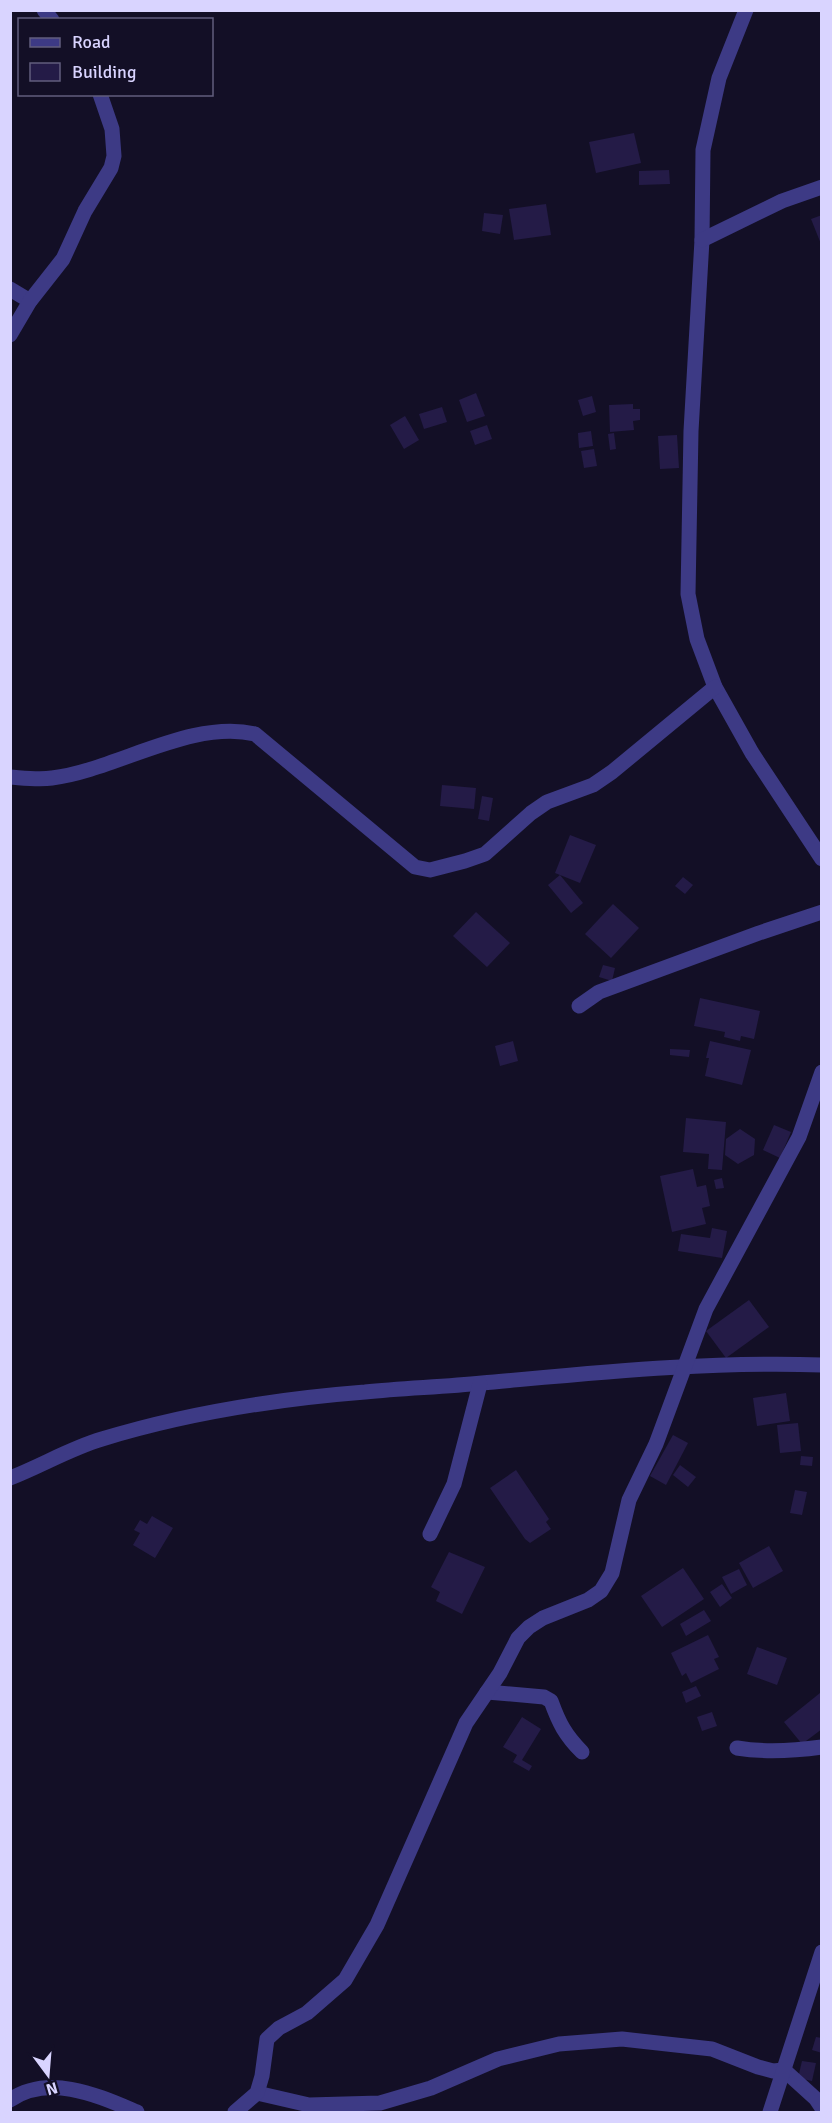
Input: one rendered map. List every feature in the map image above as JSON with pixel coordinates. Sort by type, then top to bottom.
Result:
[{"type":"street","points":[[746,10],[719,78],[703,150],[702,240],[692,431],[688,594],[697,639],[715,687],[752,753],[822,858]]},
{"type":"street","points":[[10,335],[30,301],[63,259],[85,211],[111,168],[114,156],[112,129],[101,96]]},
{"type":"street","points":[[702,240],[782,201],[822,187]]},
{"type":"street","points":[[10,289],[30,301]]},
{"type":"street","points":[[10,777],[51,778],[100,766],[176,741],[240,730],[255,734],[415,867],[430,870],[485,854],[531,813],[547,802],[593,785],[621,765],[715,687]]},
{"type":"street","points":[[579,1006],[599,992],[822,912]]},
{"type":"street","points":[[235,2112],[257,2093],[262,2076],[267,2039],[279,2028],[307,2013],[345,1980],[377,1924],[465,1723],[487,1692],[518,1638],[543,1618],[588,1600],[602,1591],[612,1573],[629,1500],[656,1444],[706,1309],[799,1137],[822,1072]]},
{"type":"street","points":[[10,1478],[100,1439],[196,1414],[363,1392],[480,1384],[608,1371],[685,1366],[822,1365]]},
{"type":"street","points":[[430,1534],[454,1484],[480,1384]]},
{"type":"street","points":[[487,1692],[544,1697],[551,1701],[568,1738],[582,1752]]},
{"type":"street","points":[[737,1748],[792,1752],[822,1747]]},
{"type":"street","points":[[770,2112],[822,1952]]},
{"type":"street","points":[[257,2093],[309,2105],[380,2103],[431,2088],[498,2059],[559,2044],[622,2039],[712,2049],[758,2067],[772,2071],[784,2070],[816,2099],[822,2108]]},
{"type":"street","points":[[10,2100],[50,2087],[77,2090],[107,2098],[137,2112]]},
{"type":"building","points":[[634,133],[641,163],[596,173],[589,142]]},
{"type":"building","points":[[669,170],[670,184],[639,185],[639,171]]},
{"type":"building","points":[[546,204],[551,235],[514,240],[509,209]]},
{"type":"building","points":[[484,213],[503,215],[500,234],[482,231]]},
{"type":"building","points":[[822,215],[822,244],[821,244],[811,219]]},
{"type":"building","points":[[476,393],[485,416],[467,422],[459,400]]},
{"type":"building","points":[[592,396],[596,412],[583,416],[578,400]]},
{"type":"building","points":[[633,404],[633,409],[640,409],[640,420],[633,421],[634,430],[610,432],[609,405]]},
{"type":"building","points":[[442,407],[447,422],[424,429],[419,414]]},
{"type":"building","points":[[405,416],[419,440],[404,449],[390,425]]},
{"type":"building","points":[[487,425],[492,439],[475,445],[470,431]]},
{"type":"building","points":[[591,431],[593,446],[579,448],[578,433]]},
{"type":"building","points":[[614,433],[616,449],[610,450],[608,434]]},
{"type":"building","points":[[677,435],[679,468],[660,469],[658,436]]},
{"type":"building","points":[[594,449],[597,466],[584,468],[581,451]]},
{"type":"building","points":[[442,785],[476,788],[474,809],[440,806]]},
{"type":"building","points":[[482,796],[493,798],[489,821],[478,819]]},
{"type":"building","points":[[570,835],[596,845],[580,883],[555,873]]},
{"type":"building","points":[[560,875],[583,903],[571,913],[548,885]]},
{"type":"building","points":[[683,877],[693,885],[685,894],[675,886]]},
{"type":"building","points":[[613,904],[639,928],[611,958],[585,934]]},
{"type":"building","points":[[476,912],[510,943],[487,967],[453,936]]},
{"type":"building","points":[[603,965],[615,968],[612,981],[599,977]]},
{"type":"building","points":[[700,998],[760,1011],[754,1039],[741,1036],[740,1041],[724,1037],[725,1032],[694,1026]]},
{"type":"building","points":[[513,1041],[518,1061],[500,1066],[495,1046]]},
{"type":"building","points":[[710,1041],[751,1050],[742,1085],[705,1076]]},
{"type":"building","points":[[670,1049],[690,1050],[689,1057],[670,1055]]},
{"type":"building","points":[[686,1118],[726,1122],[722,1170],[708,1169],[709,1154],[683,1152]]},
{"type":"building","points":[[774,1125],[791,1132],[780,1158],[763,1150]]},
{"type":"building","points":[[740,1129],[755,1139],[754,1155],[738,1164],[725,1155],[726,1139]]},
{"type":"building","points":[[693,1169],[697,1187],[706,1185],[710,1206],[702,1208],[706,1224],[672,1232],[660,1176]]},
{"type":"building","points":[[722,1178],[724,1188],[716,1189],[714,1180]]},
{"type":"building","points":[[712,1228],[727,1231],[722,1258],[678,1251],[681,1234],[710,1238]]},
{"type":"building","points":[[749,1300],[769,1327],[726,1358],[706,1331]]},
{"type":"building","points":[[786,1393],[790,1421],[757,1426],[753,1398]]},
{"type":"building","points":[[798,1423],[801,1451],[780,1453],[777,1425]]},
{"type":"building","points":[[673,1435],[688,1443],[666,1485],[650,1476]]},
{"type":"building","points":[[801,1456],[813,1457],[812,1466],[800,1465]]},
{"type":"building","points":[[680,1465],[696,1477],[688,1487],[673,1475]]},
{"type":"building","points":[[516,1470],[549,1519],[546,1522],[551,1529],[530,1543],[490,1488]]},
{"type":"building","points":[[795,1490],[807,1492],[802,1515],[790,1513]]},
{"type":"building","points":[[152,1516],[173,1528],[155,1558],[133,1545],[140,1533],[134,1530],[140,1520],[147,1524]]},
{"type":"building","points":[[769,1546],[783,1571],[753,1588],[739,1563]]},
{"type":"building","points":[[449,1552],[485,1567],[462,1614],[436,1601],[440,1592],[431,1587]]},
{"type":"building","points":[[683,1568],[704,1599],[662,1627],[641,1596]]},
{"type":"building","points":[[739,1569],[747,1585],[731,1594],[722,1577]]},
{"type":"building","points":[[722,1584],[732,1598],[720,1607],[710,1592]]},
{"type":"building","points":[[704,1610],[711,1621],[686,1636],[680,1624]]},
{"type":"building","points":[[708,1635],[719,1657],[714,1659],[719,1669],[691,1683],[686,1673],[682,1676],[671,1653]]},
{"type":"building","points":[[757,1647],[787,1658],[777,1685],[747,1674]]},
{"type":"building","points":[[696,1686],[701,1696],[686,1703],[682,1692]]},
{"type":"building","points":[[820,1693],[822,1729],[802,1744],[784,1722]]},
{"type":"building","points":[[712,1712],[717,1726],[702,1731],[697,1717]]},
{"type":"building","points":[[522,1717],[541,1729],[522,1760],[532,1766],[529,1771],[513,1762],[517,1755],[503,1747]]},
{"type":"building","points":[[816,2037],[822,2038],[822,2053],[812,2050]]},
{"type":"building","points":[[802,2061],[816,2063],[812,2081],[798,2078]]}]
